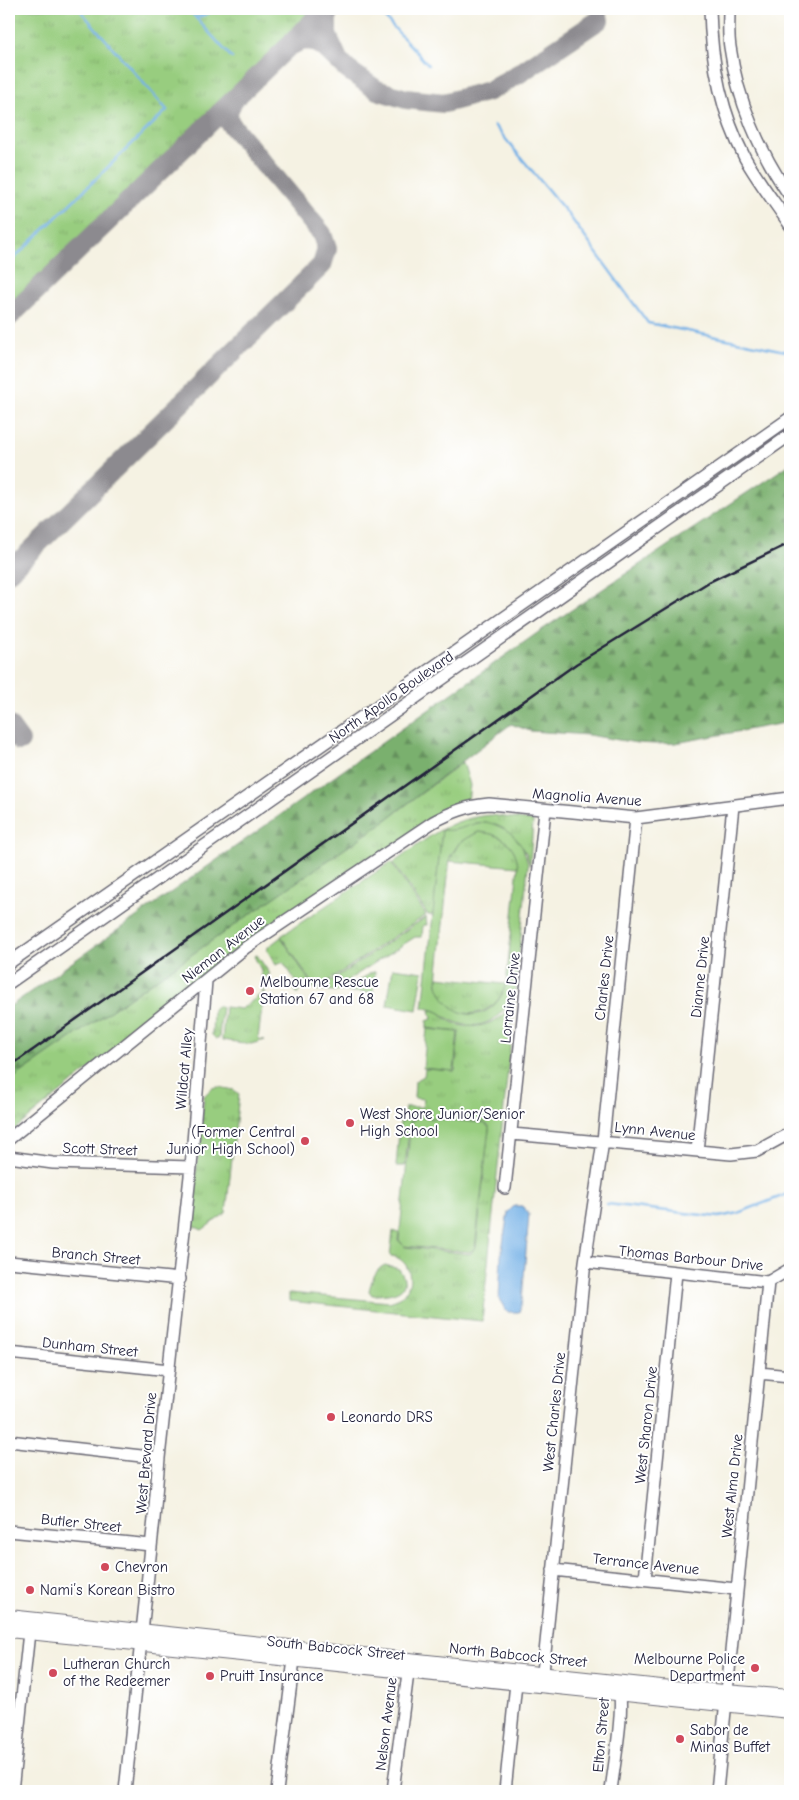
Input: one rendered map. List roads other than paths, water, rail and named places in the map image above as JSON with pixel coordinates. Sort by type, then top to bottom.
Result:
[{"type":"main road","name":"South Babcock Street","points":[[9,1617],[28,1625],[408,1666],[516,1683],[542,1680],[618,1688],[661,1698],[726,1699]]},
{"type":"main road","name":"South Babcock Street","points":[[9,1630],[28,1625]]},
{"type":"main road","name":"South Babcock Street","points":[[141,1636],[242,1640],[295,1654]]},
{"type":"main road","name":"North Babcock Street","points":[[408,1666],[542,1680]]},
{"type":"main road","points":[[618,1688],[726,1699],[790,1711]]},
{"type":"main road","points":[[726,1699],[790,1697]]},
{"type":"street","points":[[710,9],[711,48],[722,100],[745,157],[790,225]]},
{"type":"street","points":[[729,9],[730,46],[740,94],[758,140],[790,196]]},
{"type":"street","name":"North Apollo Boulevard","points":[[9,963],[790,418]]},
{"type":"street","name":"North Apollo Boulevard","points":[[9,983],[790,435]]},
{"type":"street","name":"Magnolia Avenue","points":[[471,806],[489,804],[636,818],[790,798]]},
{"type":"street","name":"Nieman Avenue","points":[[9,1139],[245,948],[433,822],[452,811],[471,806]]},
{"type":"street","name":"Dianne Drive","points":[[697,1151],[733,806]]},
{"type":"street","name":"Lorraine Drive","points":[[505,1188],[545,810]]},
{"type":"street","name":"Charles Drive","points":[[602,1142],[636,818]]},
{"type":"street","name":"Wildcat Alley","points":[[180,1279],[206,981]]},
{"type":"street","name":"Lynn Avenue","points":[[512,1134],[731,1154],[757,1151],[790,1133]]},
{"type":"street","name":"West Charles Drive","points":[[542,1680],[585,1262],[602,1142]]},
{"type":"street","name":"Scott Street","points":[[9,1157],[53,1163],[191,1166]]},
{"type":"street","name":"Branch Street","points":[[9,1262],[180,1279]]},
{"type":"street","name":"Thomas Barbour Drive","points":[[585,1262],[768,1282],[790,1269]]},
{"type":"street","name":"West Sharon Drive","points":[[645,1579],[676,1273]]},
{"type":"street","name":"West Brevard Drive","points":[[125,1791],[159,1458],[180,1279]]},
{"type":"street","name":"West Alma Drive","points":[[717,1791],[768,1282]]},
{"type":"street","name":"Dunham Street","points":[[9,1354],[169,1370]]},
{"type":"street","points":[[759,1373],[790,1376]]},
{"type":"street","points":[[9,1441],[159,1458]]},
{"type":"street","name":"Butler Street","points":[[9,1531],[151,1545]]},
{"type":"street","name":"Terrance Avenue","points":[[553,1570],[736,1589]]},
{"type":"street","points":[[12,1791],[28,1625]]},
{"type":"street","points":[[277,1791],[295,1654]]},
{"type":"street","name":"Nelson Avenue","points":[[393,1791],[408,1666]]},
{"type":"street","points":[[505,1791],[516,1683]]},
{"type":"street","name":"Elton Street","points":[[611,1791],[618,1688]]},
{"type":"water","points":[[514,1206],[522,1206],[529,1214],[522,1301],[519,1312],[507,1312],[499,1299],[501,1256],[508,1212]]},
{"type":"waterway","points":[[9,263],[167,110],[79,9]]},
{"type":"waterway","points":[[188,9],[232,58]]},
{"type":"waterway","points":[[196,18],[219,9]]},
{"type":"waterway","points":[[377,9],[428,65]]},
{"type":"waterway","points":[[494,125],[568,214],[648,323],[790,352]]},
{"type":"waterway","points":[[607,1204],[719,1217],[738,1213],[790,1193]]},
{"type":"railway","points":[[9,1067],[576,664],[709,582],[790,543]]},
{"type":"place","name":"Melbourne Rescue Station 67 and 68","points":[[250,991]]},
{"type":"place","name":"West Shore Junior/Senior High School","points":[[350,1123]]},
{"type":"place","name":"(Former Central Junior High School)","points":[[305,1141]]},
{"type":"place","name":"Leonardo DRS","points":[[331,1417]]},
{"type":"place","name":"Chevron","points":[[105,1567]]},
{"type":"place","name":"Nami’s Korean Bistro","points":[[30,1590]]},
{"type":"place","name":"Melbourne Police Department","points":[[755,1668]]},
{"type":"place","name":"Lutheran Church of the Redeemer","points":[[53,1673]]},
{"type":"place","name":"Pruitt Insurance","points":[[210,1676]]},
{"type":"place","name":"Sabor de Minas Buffet","points":[[680,1739]]}]
